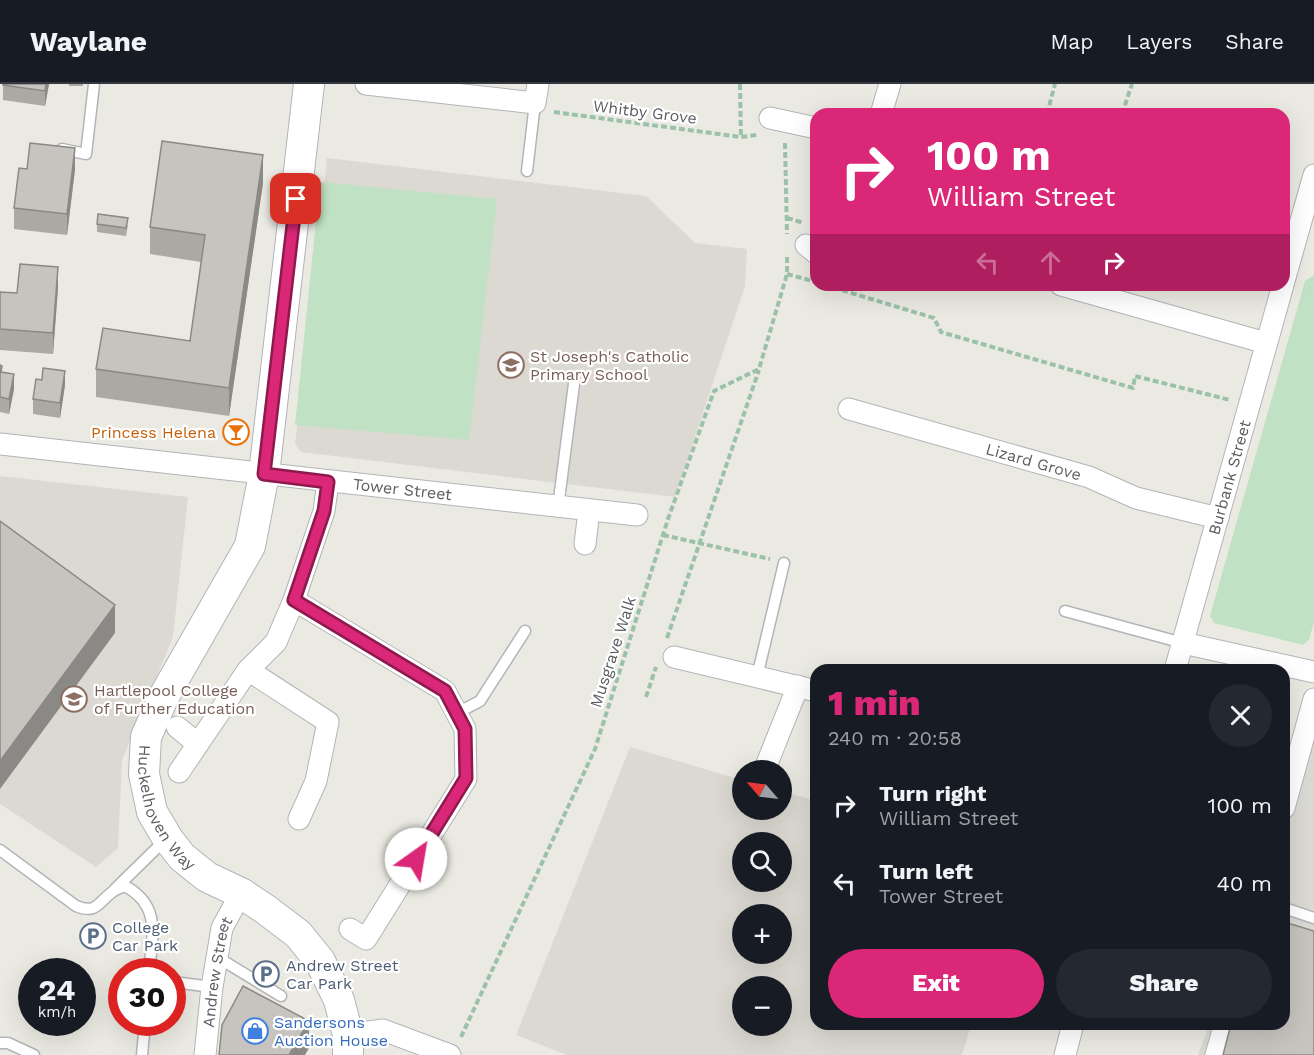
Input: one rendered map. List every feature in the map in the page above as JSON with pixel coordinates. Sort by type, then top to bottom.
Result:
[{"type":"street","name":"Huckelhoven Way","points":[[309,84],[264,474],[250,546],[163,698],[146,737],[144,774],[152,812],[167,838],[182,856],[207,877],[241,893],[298,934],[320,961],[339,1000],[348,1045]]},
{"type":"street","points":[[366,84],[539,100]]},
{"type":"street","points":[[883,108],[890,84]]},
{"type":"street","points":[[777,119],[810,127]]},
{"type":"street","points":[[1290,269],[1305,243],[1314,175]]},
{"type":"street","points":[[1082,291],[1266,343]]},
{"type":"street","name":"Burbank Street","points":[[1176,664],[1281,291]]},
{"type":"street","name":"Lizard Grove","points":[[849,409],[1089,477],[1136,498],[1218,518]]},
{"type":"street","name":"Tower Street","points":[[0,444],[637,515]]},
{"type":"street","points":[[179,772],[248,670],[276,642],[294,600],[324,511],[328,482]]},
{"type":"street","points":[[585,544],[589,511]]},
{"type":"street","points":[[294,600],[445,691],[465,729],[466,778],[366,939],[350,929]]},
{"type":"street","points":[[1183,643],[1278,664]]},
{"type":"street","points":[[665,655],[807,688],[770,760]]},
{"type":"street","points":[[1290,667],[1314,672]]},
{"type":"street","points":[[248,670],[328,722],[316,781],[299,819]]},
{"type":"street","points":[[1290,786],[1314,699]]},
{"type":"street","points":[[177,727],[198,744]]},
{"type":"street","name":"Andrew Street","points":[[205,1055],[212,987],[222,928],[241,893]]},
{"type":"street","points":[[348,1045],[383,1030],[455,1047]]},
{"type":"street","points":[[1065,1055],[1071,1030]]},
{"type":"street","points":[[1216,1055],[1223,1030]]},
{"type":"lane","points":[[53,148],[86,153],[94,84]]},
{"type":"lane","points":[[527,171],[539,100]]},
{"type":"lane","points":[[558,507],[574,384]]},
{"type":"lane","points":[[757,677],[784,563]]},
{"type":"lane","points":[[1065,611],[1183,643]]},
{"type":"lane","points":[[457,713],[480,701],[525,631]]},
{"type":"lane","points":[[0,850],[76,906],[87,910],[95,908],[167,838]]},
{"type":"lane","points":[[112,891],[125,886],[145,901],[151,912],[153,934],[150,958]]},
{"type":"lane","points":[[1290,910],[1314,918]]},
{"type":"lane","points":[[217,957],[281,996]]},
{"type":"lane","points":[[186,984],[212,987]]},
{"type":"lane","points":[[142,1055],[144,1036]]},
{"type":"lane","points":[[0,1042],[8,1043],[34,1055]]},
{"type":"path","name":"Whitby Grove","points":[[539,100],[741,137],[740,84]]},
{"type":"path","points":[[1049,108],[1056,84]]},
{"type":"path","points":[[1124,108],[1132,84]]},
{"type":"path","points":[[777,119],[787,218]]},
{"type":"path","points":[[646,697],[665,655],[788,274],[810,280]]},
{"type":"path","points":[[845,291],[934,318],[941,332],[1133,388],[1135,376],[1226,400],[1234,399],[1250,403]]},
{"type":"path","name":"Musgrave Walk","points":[[455,1047],[595,749],[663,535],[714,390],[759,369]]},
{"type":"path","points":[[663,535],[784,563]]},
{"type":"shaded area","name":"St Joseph's Catholic Primary School","points":[[327,158],[646,196],[695,243],[747,249],[745,286],[675,497],[301,452],[295,444]]},
{"type":"shaded area","name":"Hartlepool College of Further Education","points":[[0,476],[188,497],[173,637],[122,760],[118,848],[96,867],[0,804]]},
{"type":"shaded area","points":[[1314,716],[1314,1055],[1198,1055],[1207,1030],[1290,1030],[1290,786]]},
{"type":"shaded area","points":[[630,747],[732,777],[732,820],[792,820],[792,794],[810,799],[810,1030],[970,1030],[962,1055],[567,1055],[516,1035]]},
{"type":"green space","points":[[320,182],[497,199],[469,440],[295,425]]},
{"type":"green space","points":[[1314,275],[1314,622],[1309,640],[1303,645],[1214,623],[1210,616],[1305,281]]},
{"type":"building","points":[[3,84],[46,84],[45,91]]},
{"type":"building","points":[[162,141],[263,155],[229,388],[96,369],[103,328],[190,341],[205,235],[150,227]]},
{"type":"building","points":[[30,143],[75,148],[67,214],[14,208],[19,168],[27,169]]},
{"type":"building","points":[[98,214],[128,218],[126,228],[97,224]]},
{"type":"building","points":[[20,264],[58,267],[53,333],[0,329],[0,292],[17,293]]},
{"type":"building","points":[[0,365],[2,366],[1,372],[14,374],[9,399],[0,397]]},
{"type":"building","points":[[43,368],[65,371],[60,403],[33,399],[36,379],[42,380]]},
{"type":"building","points":[[0,521],[115,605],[0,761]]},
{"type":"building","points":[[1290,924],[1314,931],[1314,1055],[1223,1055],[1229,1030],[1290,1030]]},
{"type":"building","points":[[243,986],[309,1021],[289,1055],[219,1055],[222,1025]]},
{"type":"place","name":"St Joseph's Catholic Primary School","points":[[511,365]]},
{"type":"place","name":"Princess Helena","points":[[236,432]]},
{"type":"place","name":"Hartlepool College of Further Education","points":[[74,699]]},
{"type":"place","name":"College Car Park","points":[[93,936]]},
{"type":"place","name":"Andrew Street Car Park","points":[[266,974]]},
{"type":"place","name":"Sandersons Auction House","points":[[255,1031]]},
{"type":"route","points":[[296,199],[264,474],[328,482],[324,511],[294,600],[445,691],[465,729],[466,778],[416,859]]}]
